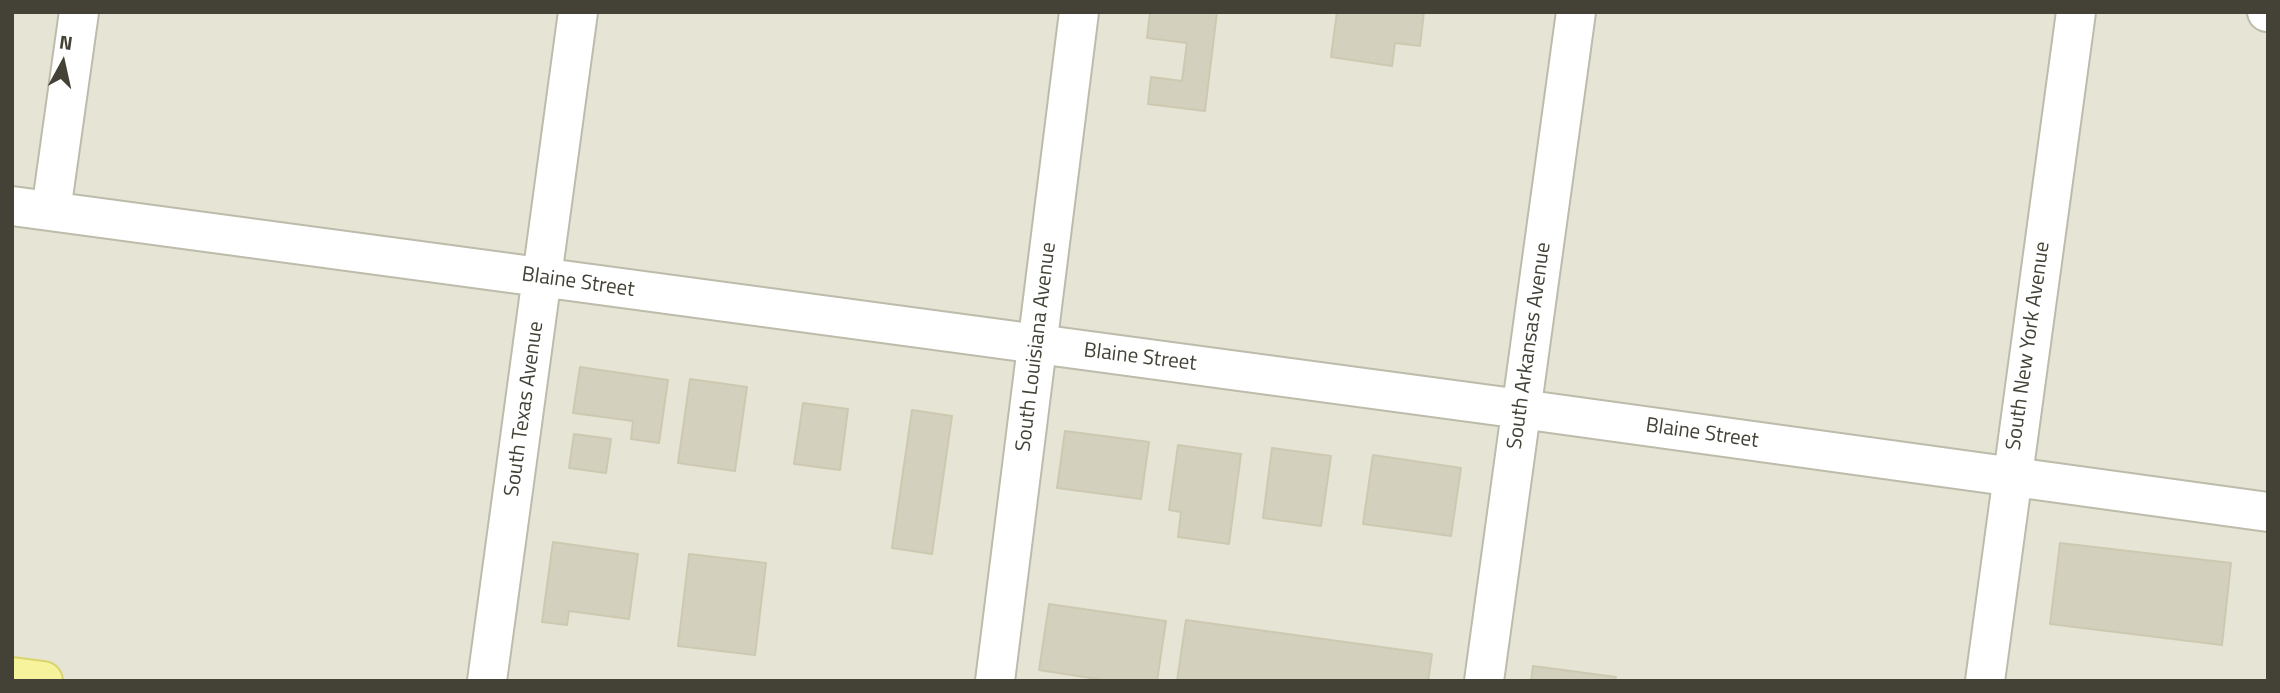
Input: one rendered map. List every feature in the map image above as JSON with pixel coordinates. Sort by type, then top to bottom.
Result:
[{"type":"main road","points":[[12,677],[43,681]]},
{"type":"street","points":[[51,211],[79,12]]},
{"type":"street","name":"South Texas Avenue","points":[[487,681],[578,12]]},
{"type":"street","name":"South Louisiana Avenue","points":[[995,681],[1079,12]]},
{"type":"street","name":"South Arkansas Avenue","points":[[1483,681],[1576,12]]},
{"type":"street","name":"South New York Avenue","points":[[1985,681],[2076,12]]},
{"type":"street","name":"Blaine Street","points":[[12,205],[2268,512]]},
{"type":"shaded area","points":[[12,12],[2268,12],[2268,681],[12,681]]},
{"type":"building","points":[[1150,12],[1217,12],[1205,111],[1148,104],[1151,77],[1182,81],[1187,43],[1147,38]]},
{"type":"building","points":[[1337,12],[1424,12],[1420,46],[1395,43],[1392,66],[1331,57]]},
{"type":"building","points":[[580,367],[668,380],[659,443],[631,439],[633,421],[573,413]]},
{"type":"building","points":[[690,379],[747,387],[735,471],[678,463]]},
{"type":"building","points":[[803,403],[848,409],[840,470],[794,464]]},
{"type":"building","points":[[912,410],[952,416],[932,554],[892,548]]},
{"type":"building","points":[[1065,431],[1149,442],[1141,499],[1057,488]]},
{"type":"building","points":[[574,434],[611,439],[606,473],[569,468]]},
{"type":"building","points":[[1178,445],[1241,454],[1229,544],[1178,537],[1181,512],[1169,510]]},
{"type":"building","points":[[1272,448],[1331,456],[1321,526],[1263,518]]},
{"type":"building","points":[[1373,455],[1461,468],[1451,536],[1363,524]]},
{"type":"building","points":[[553,542],[638,554],[629,619],[569,611],[567,625],[542,622]]},
{"type":"building","points":[[2060,543],[2231,563],[2222,645],[2050,624]]},
{"type":"building","points":[[689,554],[766,563],[755,655],[678,646]]},
{"type":"building","points":[[1049,604],[1166,621],[1157,681],[1110,681],[1039,670]]},
{"type":"building","points":[[1186,620],[1432,654],[1428,681],[1177,681]]},
{"type":"building","points":[[1533,666],[1616,677],[1615,681],[1531,681]]}]
